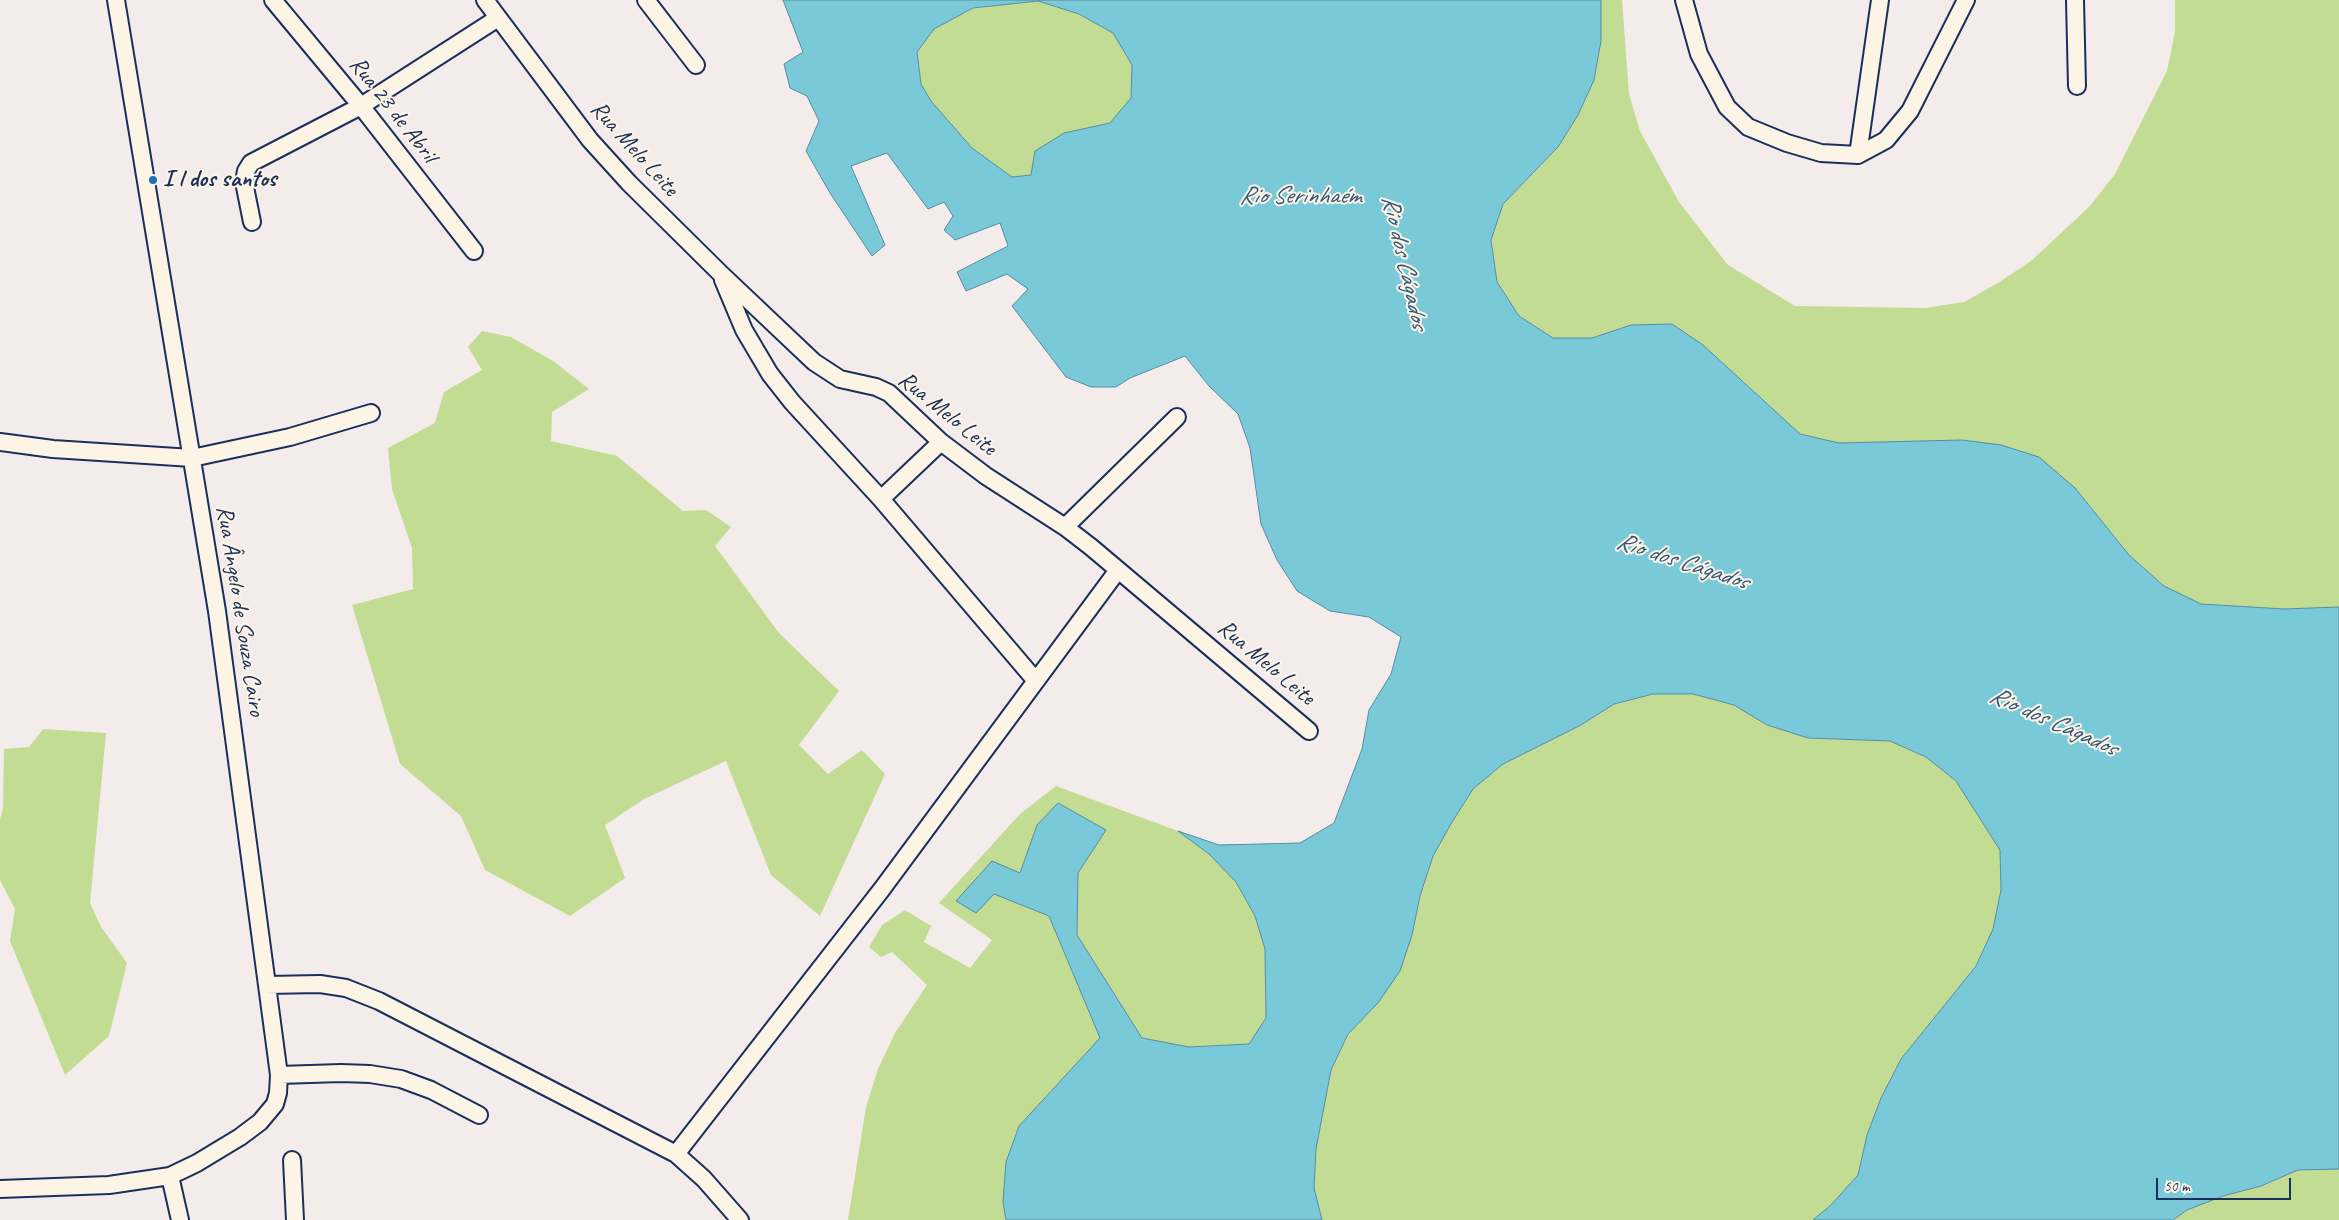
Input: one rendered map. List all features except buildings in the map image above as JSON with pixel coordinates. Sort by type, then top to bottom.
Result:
[{"type":"street","name":"Rua Ângelo de Souza Cairo","points":[[116,0],[217,611],[279,1075],[275,1104],[260,1122],[233,1141],[170,1176]]},
{"type":"street","name":"Rua 23 de Abril","points":[[273,0],[362,106],[474,251]]},
{"type":"street","name":"Rua Melo Leite","points":[[485,0],[590,140],[629,183],[720,273],[829,374],[840,379],[876,387],[889,393],[941,442],[986,476],[1065,527],[1308,731]]},
{"type":"street","points":[[646,0],[696,66]]},
{"type":"street","points":[[1684,0],[1699,54],[1727,107],[1748,126],[1787,144],[1821,153],[1858,154],[1886,140],[1910,111],[1966,0]]},
{"type":"street","points":[[1858,154],[1880,0]]},
{"type":"street","points":[[2075,0],[2077,86]]},
{"type":"street","points":[[252,222],[244,182],[246,171],[251,163],[362,106],[498,18]]},
{"type":"street","points":[[720,273],[744,330],[770,374],[792,402],[881,499],[1036,681]]},
{"type":"street","points":[[0,442],[53,449],[192,458],[290,437],[371,413]]},
{"type":"street","points":[[1065,527],[1177,417]]},
{"type":"street","points":[[881,499],[941,442]]},
{"type":"street","points":[[676,1154],[882,889],[1118,570]]},
{"type":"street","points":[[267,985],[320,984],[346,988],[379,1001],[676,1154],[704,1179],[740,1220]]},
{"type":"street","points":[[279,1075],[341,1073],[370,1074],[401,1079],[431,1090],[478,1115]]},
{"type":"street","points":[[292,1160],[295,1220]]},
{"type":"street","points":[[0,1189],[109,1185],[170,1176],[180,1220]]},
{"type":"green space","points":[[1601,0],[1622,0],[1629,94],[1640,131],[1679,202],[1728,265],[1795,306],[1925,308],[1964,302],[1998,283],[2031,261],[2090,206],[2115,174],[2167,71],[2175,32],[2175,0],[2339,0],[2339,607],[2284,609],[2201,605],[2164,586],[2129,555],[2075,488],[1962,440],[1839,443],[1800,434],[1703,345],[1672,324],[1631,325],[1592,338],[1553,338],[1519,316],[1497,282],[1491,240],[1503,204],[1558,147],[1578,115],[1594,80],[1601,41]]},
{"type":"green space","points":[[1037,1],[1079,14],[1113,33],[1132,65],[1131,99],[1110,123],[1064,133],[1031,175],[1012,177],[972,148],[931,101],[921,84],[917,52],[934,29],[973,8]]},
{"type":"green space","points":[[482,331],[511,337],[553,361],[589,389],[552,412],[551,441],[617,456],[683,511],[706,510],[731,527],[715,546],[779,633],[839,691],[799,745],[828,774],[862,750],[885,774],[820,916],[771,875],[726,761],[644,799],[605,825],[625,878],[570,916],[485,870],[461,816],[400,764],[352,605],[413,589],[412,548],[392,489],[388,448],[435,423],[444,392],[482,370],[468,347]]},
{"type":"green space","points":[[1653,694],[1693,694],[1734,705],[1767,725],[1808,738],[1890,741],[1926,757],[1956,781],[2000,850],[2001,890],[1993,929],[1976,966],[1901,1059],[1881,1098],[1867,1135],[1858,1175],[1831,1205],[1813,1220],[1322,1220],[1314,1188],[1316,1149],[1331,1070],[1348,1034],[1378,1003],[1412,935],[1420,896],[1433,856],[1451,822],[1473,789],[1503,764],[1581,725],[1614,704]]},
{"type":"green space","points":[[43,729],[106,733],[90,903],[101,927],[127,963],[109,1036],[65,1075],[10,941],[15,909],[0,880],[0,820],[3,807],[4,749],[29,747]]},
{"type":"green space","points":[[1056,786],[1178,831],[1209,854],[1236,882],[1255,916],[1265,949],[1266,1018],[1249,1044],[1189,1047],[1142,1038],[1077,935],[1078,873],[1105,830],[1037,826],[1020,873],[994,894],[1049,916],[1100,1038],[1019,1126],[1003,1202],[1006,1220],[848,1220],[866,1107],[878,1069],[895,1033],[927,985],[892,952],[881,957],[869,947],[882,925],[905,910],[931,926],[924,942],[970,968],[992,940],[939,903],[1020,814]]},
{"type":"green space","points":[[2298,1169],[2339,1169],[2339,1220],[2173,1220],[2187,1210],[2223,1196],[2261,1186]]},
{"type":"water","name":"Rio Serinhaém","points":[[783,0],[1601,0],[1601,41],[1594,80],[1578,115],[1558,147],[1503,204],[1491,240],[1497,282],[1519,316],[1553,338],[1592,338],[1631,325],[1672,324],[1703,345],[1800,434],[1839,443],[1962,440],[2001,445],[2039,457],[2075,488],[2129,555],[2164,586],[2201,604],[2284,609],[2339,607],[2339,1169],[2298,1170],[2261,1186],[2223,1196],[2187,1210],[2173,1220],[1813,1220],[1831,1205],[1858,1175],[1867,1135],[1881,1098],[1901,1059],[1976,966],[1993,929],[2001,890],[2000,850],[1956,781],[1926,757],[1890,741],[1808,738],[1767,725],[1734,705],[1693,694],[1653,694],[1614,704],[1581,725],[1503,764],[1473,789],[1452,822],[1433,856],[1420,896],[1412,935],[1400,971],[1378,1003],[1348,1034],[1331,1070],[1316,1149],[1314,1188],[1322,1220],[1006,1220],[1003,1202],[1006,1162],[1019,1126],[1100,1038],[1049,916],[994,894],[976,913],[956,901],[992,861],[1020,873],[1037,825],[1058,803],[1106,830],[1078,873],[1077,935],[1142,1038],[1189,1047],[1249,1044],[1266,1018],[1265,949],[1255,916],[1236,882],[1209,854],[1178,831],[1219,845],[1300,843],[1334,823],[1362,749],[1369,710],[1391,674],[1401,637],[1369,617],[1330,611],[1297,591],[1277,560],[1261,524],[1250,448],[1238,414],[1209,386],[1185,356],[1130,378],[1116,387],[1091,387],[1066,377],[1012,306],[1028,289],[1007,274],[966,291],[957,272],[1008,246],[1000,223],[955,240],[944,230],[953,216],[944,202],[928,209],[887,153],[851,166],[885,245],[872,256],[830,193],[806,151],[819,121],[807,96],[790,88],[784,64],[803,52]],"holes":[[[1038,1],[1079,14],[1113,33],[1132,65],[1131,98],[1110,123],[1064,133],[1035,151],[1031,175],[1012,177],[972,148],[931,101],[921,84],[917,52],[934,29],[973,8]]]},
{"type":"place","name":"I l dos santos","points":[[153,180]]},
{"type":"water label","name":"Rio dos Cágados","points":[[1404,262]]},
{"type":"water label","name":"Rio dos Cágados","points":[[1682,562]]},
{"type":"water label","name":"Rio dos Cágados","points":[[2053,722]]}]
